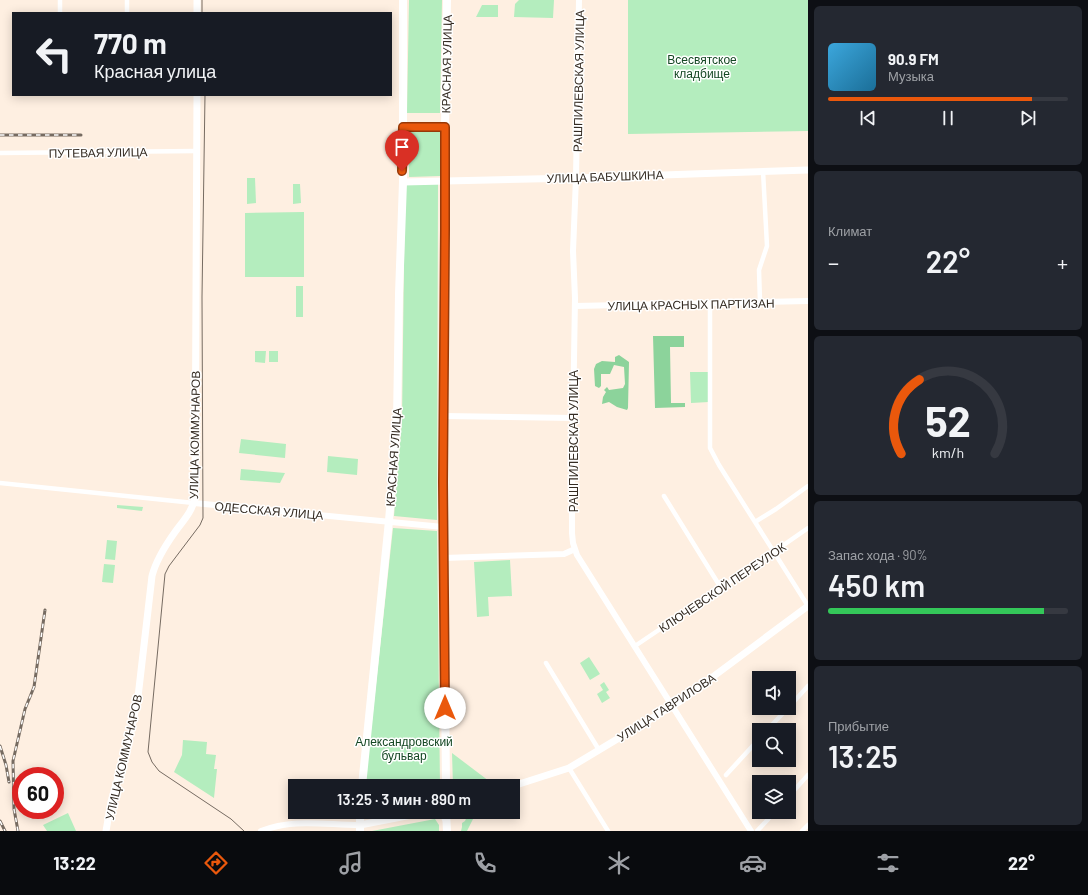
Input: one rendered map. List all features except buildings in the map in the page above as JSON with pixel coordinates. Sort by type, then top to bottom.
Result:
[{"type":"main road","points":[[197,0],[197,12]]},
{"type":"main road","name":"КРАСНАЯ УЛИЦА","points":[[363,779],[389,521],[397,421],[403,182],[403,0]]},
{"type":"main road","name":"КРАСНАЯ УЛИЦА","points":[[446,779],[443,527],[447,0]]},
{"type":"main road","name":"УЛИЦА КОММУНАРОВ","points":[[106,831],[111,802],[131,732],[138,697],[152,576],[158,559],[188,514],[194,502],[197,96]]},
{"type":"main road","name":"КРАСНАЯ УЛИЦА","points":[[403,127],[445,127]]},
{"type":"main road","name":"УЛИЦА БАБУШКИНА","points":[[403,182],[808,170]]},
{"type":"main road","name":"УЛИЦА ГАВРИЛОВА","points":[[520,784],[569,768],[672,706],[808,606]]},
{"type":"main road","points":[[360,828],[397,819]]},
{"type":"main road","points":[[446,819],[447,831]]},
{"type":"street","points":[[60,0],[60,12]]},
{"type":"street","points":[[127,0],[127,12]]},
{"type":"street","name":"РАШПИЛЕВСКАЯ УЛИЦА","points":[[579,0],[576,178],[573,251],[575,267],[575,306],[572,533],[575,549],[577,555],[751,831]]},
{"type":"street","name":"ПУТЕВАЯ УЛИЦА","points":[[0,153],[196,151]]},
{"type":"street","points":[[760,302],[759,270],[767,246],[763,171]]},
{"type":"street","name":"УЛИЦА КРАСНЫХ ПАРТИЗАН","points":[[575,306],[808,301]]},
{"type":"street","points":[[710,303],[710,448],[719,465],[808,606]]},
{"type":"street","points":[[444,416],[573,418]]},
{"type":"street","name":"ОДЕССКАЯ УЛИЦА","points":[[0,483],[443,527]]},
{"type":"street","points":[[755,522],[808,486]]},
{"type":"street","points":[[664,496],[721,588]]},
{"type":"street","name":"КЛЮЧЕВСКОЙ ПЕРЕУЛОК","points":[[635,646],[808,528]]},
{"type":"street","points":[[444,558],[564,554],[575,549]]},
{"type":"street","points":[[546,663],[599,750]]},
{"type":"street","points":[[796,699],[808,686]]},
{"type":"street","points":[[773,723],[781,715]]},
{"type":"street","points":[[726,775],[752,747]]},
{"type":"street","points":[[569,768],[608,831]]},
{"type":"street","points":[[796,788],[808,775]]},
{"type":"street","points":[[757,831],[768,819]]},
{"type":"street","points":[[261,831],[276,826],[295,823],[360,828]]},
{"type":"street","points":[[802,831],[808,825]]},
{"type":"green space","points":[[409,0],[442,0],[440,113],[407,113]]},
{"type":"green space","points":[[519,0],[554,0],[553,18],[514,17],[515,4]]},
{"type":"green space","name":"Всесвятское кладбище","points":[[628,0],[808,0],[808,131],[628,134]]},
{"type":"green space","points":[[482,5],[498,5],[498,17],[476,17]]},
{"type":"green space","points":[[409,131],[440,131],[440,176],[409,177]]},
{"type":"green space","points":[[247,178],[255,178],[256,203],[247,204]]},
{"type":"green space","points":[[293,184],[300,184],[301,203],[293,204]]},
{"type":"green space","points":[[405,184],[438,184],[437,520],[394,516],[402,420]]},
{"type":"green space","points":[[304,212],[304,277],[245,277],[245,213]]},
{"type":"green space","points":[[296,286],[303,286],[303,317],[296,317]]},
{"type":"green space","points":[[653,336],[684,336],[684,347],[670,347],[671,403],[685,403],[685,407],[655,408]]},
{"type":"green space","points":[[255,351],[266,351],[265,363],[255,362]]},
{"type":"green space","points":[[269,351],[278,351],[278,362],[269,362]]},
{"type":"green space","points":[[619,355],[629,362],[627,410],[617,407],[609,402],[602,404],[603,397],[606,392],[604,390],[607,387],[609,390],[623,388],[625,384],[624,367],[614,365],[610,374],[601,374],[601,386],[599,388],[595,386],[594,369],[596,364],[602,361],[615,362],[615,357]]},
{"type":"green space","points":[[690,372],[708,372],[709,402],[691,403]]},
{"type":"green space","points":[[241,439],[286,444],[285,458],[239,453]]},
{"type":"green space","points":[[328,456],[358,459],[357,475],[327,472]]},
{"type":"green space","points":[[241,469],[285,473],[280,483],[240,480]]},
{"type":"green space","points":[[117,505],[143,507],[142,511],[117,508]]},
{"type":"green space","name":"Александровский бульвар","points":[[393,528],[437,531],[440,779],[366,779]]},
{"type":"green space","points":[[107,540],[117,541],[115,560],[105,559]]},
{"type":"green space","points":[[510,560],[512,596],[488,597],[489,616],[477,617],[474,562]]},
{"type":"green space","points":[[104,564],[115,565],[113,583],[102,582]]},
{"type":"green space","points":[[589,657],[600,674],[590,680],[580,663]]},
{"type":"green space","points":[[604,682],[609,690],[606,692],[610,698],[602,703],[597,694],[603,690],[600,685]]},
{"type":"green space","points":[[183,740],[207,742],[206,754],[216,755],[214,769],[217,769],[214,798],[174,772],[182,755]]},
{"type":"green space","points":[[452,753],[486,779],[453,779]]},
{"type":"green space","points":[[68,813],[76,831],[47,831],[43,825],[56,819],[64,819],[64,815]]},
{"type":"green space","points":[[435,819],[439,825],[439,831],[372,831]]},
{"type":"green space","points":[[466,819],[473,819],[467,831],[461,831],[462,823]]},
{"type":"tram line","points":[[202,0],[202,12]]},
{"type":"tram line","points":[[205,96],[202,297],[203,518],[200,525],[169,566],[165,574],[148,752],[152,762],[159,771],[231,819],[244,831]]},
{"type":"railway","points":[[0,135],[81,135]]},
{"type":"railway","points":[[18,831],[14,809],[13,761],[25,709],[34,687],[45,610]]},
{"type":"railway","points":[[0,746],[6,765],[9,782]]},
{"type":"railway","points":[[0,821],[5,831]]},
{"type":"route","points":[[402,171],[403,127],[445,127],[443,482],[445,708]]}]
